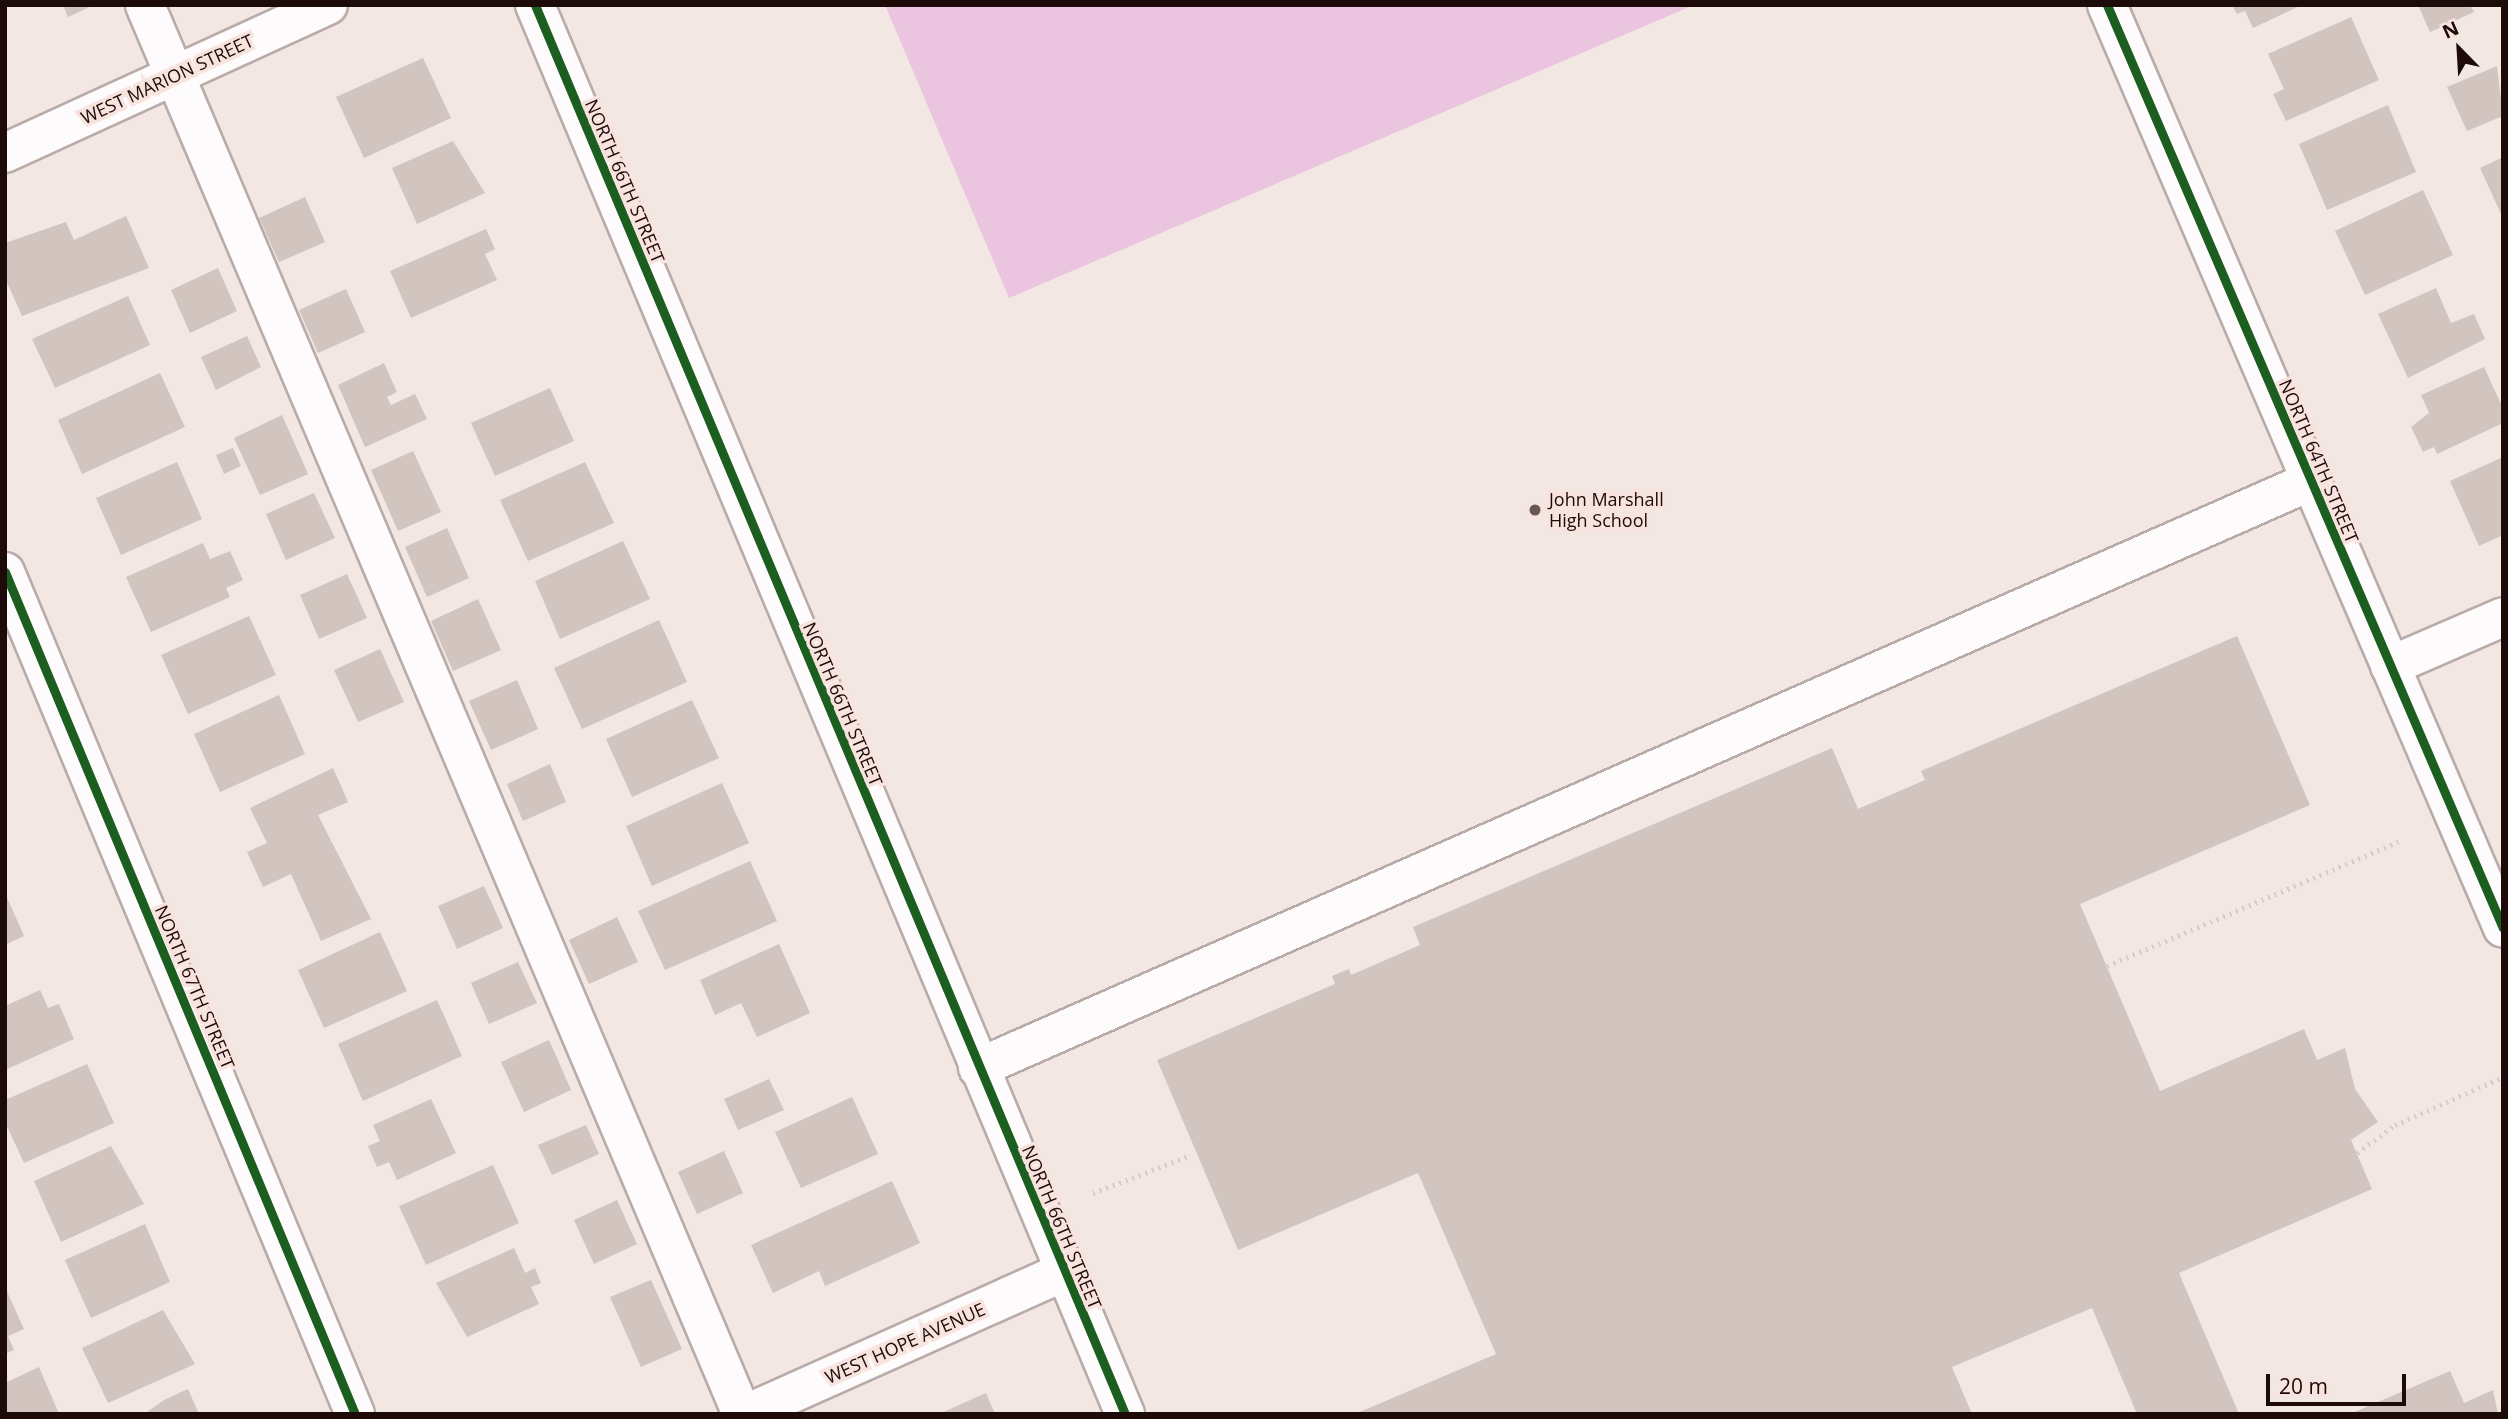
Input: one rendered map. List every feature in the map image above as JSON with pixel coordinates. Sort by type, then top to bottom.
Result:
[{"type":"street","points":[[145,5],[744,1414]]},
{"type":"street","name":"WEST MARION STREET","points":[[5,153],[328,5]]},
{"type":"street","name":"NORTH 66TH STREET","points":[[535,5],[1125,1414]]},
{"type":"street","name":"NORTH 64TH STREET","points":[[2107,5],[2503,928]]},
{"type":"street","points":[[978,1068],[2311,481]]},
{"type":"street","name":"NORTH 67TH STREET","points":[[5,572],[355,1414]]},
{"type":"street","points":[[2390,666],[2503,617]]},
{"type":"street","name":"WEST HOPE AVENUE","points":[[744,1414],[1064,1272]]},
{"type":"path","points":[[2107,966],[2402,840]]},
{"type":"path","points":[[2357,1153],[2395,1125],[2503,1077]]},
{"type":"path","points":[[1093,1193],[1189,1156]]},
{"type":"shaded area","points":[[885,5],[1694,5],[1009,298]]},
{"type":"building","points":[[63,5],[94,5],[68,17]]},
{"type":"building","points":[[2232,5],[2302,5],[2253,28],[2245,11],[2237,14]]},
{"type":"building","points":[[2418,5],[2470,5],[2474,12],[2430,32]]},
{"type":"building","points":[[2351,17],[2379,80],[2286,121],[2273,94],[2284,89],[2268,54]]},
{"type":"building","points":[[423,58],[451,118],[364,158],[336,97]]},
{"type":"building","points":[[2497,66],[2503,116],[2467,131],[2447,87]]},
{"type":"building","points":[[2388,105],[2416,172],[2327,210],[2299,144]]},
{"type":"building","points":[[453,141],[485,193],[417,224],[392,168]]},
{"type":"building","points":[[2503,157],[2503,218],[2480,168]]},
{"type":"building","points":[[2423,190],[2453,255],[2365,295],[2335,231]]},
{"type":"building","points":[[305,197],[325,242],[279,262],[259,218]]},
{"type":"building","points":[[126,216],[149,268],[22,316],[5,278],[5,243],[66,222],[74,240]]},
{"type":"building","points":[[486,229],[495,249],[485,254],[497,280],[411,318],[390,271]]},
{"type":"building","points":[[218,268],[237,311],[190,333],[171,290]]},
{"type":"building","points":[[2436,288],[2451,323],[2474,314],[2485,339],[2408,378],[2378,314]]},
{"type":"building","points":[[346,289],[365,332],[318,353],[299,310]]},
{"type":"building","points":[[128,296],[150,345],[55,388],[32,339]]},
{"type":"building","points":[[247,336],[261,367],[216,390],[201,357]]},
{"type":"building","points":[[384,363],[397,392],[387,397],[391,405],[415,394],[427,419],[365,447],[338,385]]},
{"type":"building","points":[[2484,367],[2503,408],[2503,423],[2437,454],[2434,447],[2423,452],[2411,427],[2429,413],[2421,395]]},
{"type":"building","points":[[160,373],[185,427],[82,474],[58,420]]},
{"type":"building","points":[[550,388],[574,441],[495,476],[471,423]]},
{"type":"building","points":[[282,415],[308,474],[260,495],[234,438]]},
{"type":"building","points":[[233,448],[241,466],[224,474],[216,455]]},
{"type":"building","points":[[413,451],[441,512],[398,531],[371,470]]},
{"type":"building","points":[[2503,457],[2503,535],[2479,546],[2450,481]]},
{"type":"building","points":[[177,462],[202,519],[121,555],[96,498]]},
{"type":"building","points":[[585,462],[614,523],[528,561],[500,500]]},
{"type":"building","points":[[314,493],[335,538],[286,560],[266,514]]},
{"type":"building","points":[[447,528],[469,578],[427,597],[405,547]]},
{"type":"building","points":[[623,541],[650,599],[560,639],[535,581]]},
{"type":"building","points":[[203,543],[210,559],[230,551],[243,580],[226,588],[230,597],[151,632],[126,577]]},
{"type":"building","points":[[347,574],[367,618],[319,639],[300,595]]},
{"type":"building","points":[[478,599],[501,650],[453,671],[431,621]]},
{"type":"building","points":[[249,616],[276,675],[188,714],[161,655]]},
{"type":"building","points":[[659,620],[687,682],[582,729],[554,668]]},
{"type":"building","points":[[2237,636],[2310,805],[2080,904],[2160,1091],[2304,1029],[2317,1060],[2345,1048],[2355,1089],[2378,1122],[2351,1140],[2372,1189],[2179,1273],[2239,1414],[2137,1414],[2092,1308],[1952,1367],[1972,1414],[1355,1414],[1496,1354],[1418,1173],[1238,1250],[1157,1060],[1335,984],[1332,976],[1349,969],[1351,975],[1420,945],[1413,927],[1832,748],[1858,809],[1925,780],[1921,771]]},
{"type":"building","points":[[380,649],[404,702],[358,722],[334,670]]},
{"type":"building","points":[[517,680],[538,729],[491,750],[469,701]]},
{"type":"building","points":[[279,695],[305,754],[220,792],[194,734]]},
{"type":"building","points":[[692,700],[719,758],[632,797],[606,739]]},
{"type":"building","points":[[550,764],[566,802],[523,821],[507,784]]},
{"type":"building","points":[[333,768],[348,802],[318,815],[371,919],[321,941],[291,874],[263,887],[247,852],[267,843],[250,808]]},
{"type":"building","points":[[722,783],[749,843],[652,886],[626,826]]},
{"type":"building","points":[[750,861],[777,921],[665,970],[638,911]]},
{"type":"building","points":[[484,886],[503,928],[457,949],[438,906]]},
{"type":"building","points":[[5,893],[24,936],[5,945]]},
{"type":"building","points":[[617,917],[638,962],[589,984],[569,940]]},
{"type":"building","points":[[380,932],[407,991],[324,1028],[298,970]]},
{"type":"building","points":[[779,944],[810,1013],[757,1037],[741,1003],[715,1015],[700,980]]},
{"type":"building","points":[[518,962],[537,1003],[489,1024],[471,983]]},
{"type":"building","points":[[40,990],[48,1008],[59,1004],[74,1039],[5,1070],[5,1006]]},
{"type":"building","points":[[437,1000],[462,1056],[363,1101],[338,1044]]},
{"type":"building","points":[[549,1040],[571,1090],[524,1112],[501,1062]]},
{"type":"building","points":[[87,1064],[114,1123],[24,1163],[5,1122],[5,1100]]},
{"type":"building","points":[[769,1079],[784,1110],[738,1130],[724,1099]]},
{"type":"building","points":[[852,1097],[878,1154],[801,1188],[775,1132]]},
{"type":"building","points":[[431,1099],[456,1153],[397,1180],[389,1162],[377,1167],[368,1146],[380,1141],[373,1125]]},
{"type":"building","points":[[586,1125],[599,1154],[552,1175],[538,1145]]},
{"type":"building","points":[[111,1146],[144,1204],[61,1242],[34,1181]]},
{"type":"building","points":[[724,1151],[743,1193],[697,1214],[678,1172]]},
{"type":"building","points":[[493,1165],[519,1223],[426,1265],[399,1206]]},
{"type":"building","points":[[892,1181],[920,1243],[825,1286],[819,1271],[773,1293],[751,1245]]},
{"type":"building","points":[[617,1200],[637,1244],[594,1264],[574,1220]]},
{"type":"building","points":[[145,1224],[170,1282],[91,1318],[65,1260]]},
{"type":"building","points":[[514,1248],[525,1273],[535,1268],[541,1283],[531,1287],[539,1304],[467,1337],[436,1283]]},
{"type":"building","points":[[651,1280],[682,1349],[641,1367],[610,1297]]},
{"type":"building","points":[[5,1287],[24,1329],[8,1336],[14,1350],[5,1354]]},
{"type":"building","points":[[163,1310],[195,1364],[108,1403],[82,1348]]},
{"type":"building","points":[[39,1367],[59,1414],[5,1414],[5,1383]]},
{"type":"building","points":[[2450,1371],[2464,1403],[2493,1390],[2498,1414],[2350,1414]]},
{"type":"building","points":[[188,1389],[199,1414],[144,1414],[164,1400]]},
{"type":"building","points":[[986,1393],[995,1414],[939,1414]]},
{"type":"cycle path","points":[[535,5],[1125,1414]]},
{"type":"cycle path","points":[[2107,5],[2503,928]]},
{"type":"cycle path","points":[[5,572],[355,1414]]},
{"type":"place","name":"John Marshall High School","points":[[1535,510]]}]
